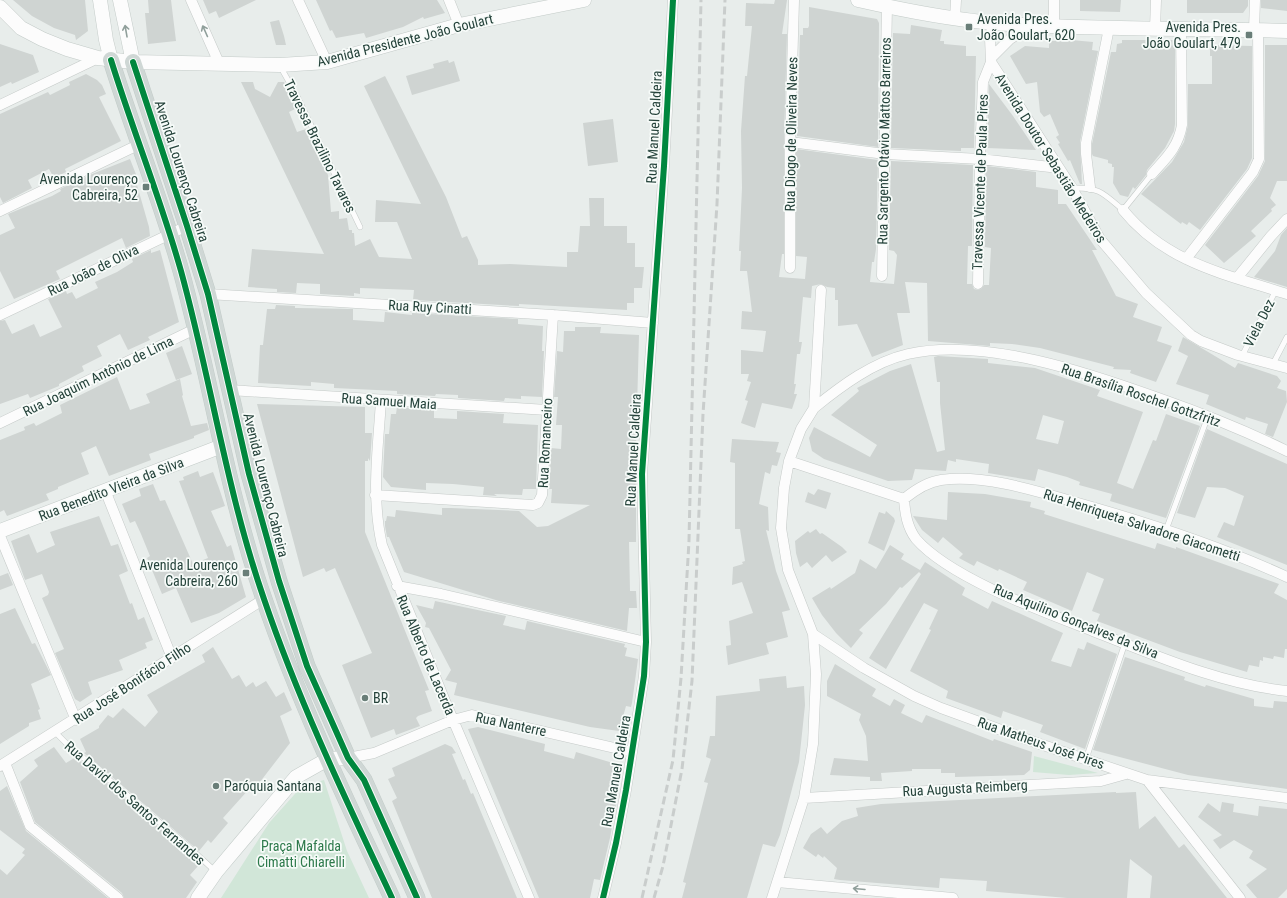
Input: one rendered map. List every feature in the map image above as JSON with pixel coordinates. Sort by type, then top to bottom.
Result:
[{"type":"main road","points":[[100,0],[106,40],[104,59],[140,144],[180,270],[222,446],[251,559],[264,599],[328,759],[392,898]]},
{"type":"main road","points":[[120,0],[133,62]]},
{"type":"main road","name":"Avenida Presidente João Goulart","points":[[0,7],[21,28],[42,39],[67,49],[104,59],[133,62],[280,65],[327,62],[459,25],[567,2],[584,0]]},
{"type":"main road","points":[[858,0],[955,19],[993,23],[1109,28],[1287,31]]},
{"type":"main road","name":"Avenida Lourenço Cabreira","points":[[133,62],[188,226],[208,294],[249,474],[279,581],[307,666],[348,758],[364,780],[417,898]]},
{"type":"main road","name":"Rua Benedito Vieira da Silva","points":[[0,531],[222,446]]},
{"type":"main road","points":[[198,898],[216,872],[296,777],[328,759],[348,758]]},
{"type":"street","points":[[191,0],[219,63]]},
{"type":"street","points":[[298,0],[327,62]]},
{"type":"street","points":[[449,0],[459,25]]},
{"type":"street","name":"Rua Manuel Caldeira","points":[[603,898],[616,843],[643,682],[646,642],[642,474],[664,166],[673,0]]},
{"type":"street","name":"Rua Diogo de Oliveira Neves","points":[[790,268],[790,142],[794,0]]},
{"type":"street","points":[[955,19],[956,0]]},
{"type":"street","points":[[1054,0],[1054,25]]},
{"type":"street","points":[[1155,29],[1156,0]]},
{"type":"street","points":[[1186,259],[1253,172],[1260,159],[1255,0]]},
{"type":"street","name":"Rua Sargento Otávio Mattos Barreiros","points":[[882,276],[887,6]]},
{"type":"street","name":"Travessa Vicente de Paula Pires","points":[[991,60],[990,38],[993,23]]},
{"type":"street","name":"Travessa Vicente de Paula Pires","points":[[978,284],[983,82],[991,60],[1010,39],[1033,24]]},
{"type":"street","points":[[1090,187],[1086,143],[1109,28]]},
{"type":"street","points":[[1152,174],[1172,152],[1179,140],[1182,126],[1181,29]]},
{"type":"street","points":[[0,105],[104,59]]},
{"type":"street","name":"Avenida Doutor Sebastião Medeiros","points":[[991,60],[1060,168],[1100,240],[1146,293],[1191,335],[1201,341],[1242,356],[1287,368]]},
{"type":"street","points":[[790,142],[885,154],[980,159],[1060,168]]},
{"type":"street","points":[[0,211],[140,144]]},
{"type":"street","points":[[1123,210],[1134,224],[1168,250],[1186,259],[1237,278],[1287,294]]},
{"type":"street","points":[[1237,278],[1270,236],[1287,219]]},
{"type":"street","name":"Rua João de Oliva","points":[[0,315],[188,226]]},
{"type":"street","points":[[772,898],[804,798],[815,722],[816,674],[813,634],[788,570],[781,528],[784,488],[789,461],[801,429],[814,408],[821,290]]},
{"type":"street","name":"Rua Ruy Cinatti","points":[[208,294],[553,315],[653,323]]},
{"type":"street","name":"Rua Romanceiro","points":[[375,495],[533,505],[538,503],[542,495],[553,315]]},
{"type":"street","name":"Rua Joaquim Antônio de Lima","points":[[0,422],[195,329]]},
{"type":"street","name":"Rua Brasília Roschel Gottzfritz","points":[[814,408],[836,389],[883,363],[907,354],[944,350],[970,351],[1033,360],[1093,375],[1208,416],[1287,451]]},
{"type":"street","name":"Rua Samuel Maia","points":[[230,390],[381,401],[547,410]]},
{"type":"street","name":"Rua Alberto de Lacerda","points":[[381,401],[375,495],[378,526],[382,545],[397,586],[529,898]]},
{"type":"street","points":[[789,461],[904,499]]},
{"type":"street","name":"Rua Henriqueta Salvadore Giacometti","points":[[904,499],[925,484],[941,480],[978,480],[1040,492],[1166,530],[1240,556],[1287,577]]},
{"type":"street","points":[[105,490],[172,658]]},
{"type":"street","name":"Rua Aquilino Gonçalves da Silva","points":[[904,499],[906,522],[916,538],[927,549],[973,578],[1008,595],[1125,643],[1213,674],[1257,687],[1287,691]]},
{"type":"street","points":[[0,536],[76,720]]},
{"type":"street","points":[[397,586],[441,594],[646,642]]},
{"type":"street","name":"Rua José Bonifácio Filho","points":[[3,765],[76,720],[264,599]]},
{"type":"street","name":"Rua Matheus José Pires","points":[[813,634],[887,682],[914,696],[941,708],[1126,774],[1147,780],[1287,798]]},
{"type":"street","name":"Rua Nanterre","points":[[348,758],[374,753],[453,720],[472,715],[489,717],[632,752]]},
{"type":"street","points":[[3,765],[30,826],[118,898]]},
{"type":"street","name":"Rua Augusta Reimberg","points":[[804,798],[1101,781],[1126,774]]},
{"type":"street","points":[[1147,780],[1240,898]]},
{"type":"street","points":[[777,882],[953,898]]},
{"type":"lane","name":"Travessa Brazilino Tavares","points":[[280,65],[297,96],[360,227]]},
{"type":"lane","points":[[1072,188],[1090,187],[1104,194],[1123,210],[1152,174]]},
{"type":"lane","name":"Viela Dez","points":[[1242,356],[1276,290]]},
{"type":"lane","points":[[1273,364],[1287,337]]},
{"type":"lane","points":[[1166,530],[1208,416]]},
{"type":"lane","points":[[1086,759],[1125,643]]},
{"type":"lane","name":"Rua David dos Santos Fernandes","points":[[55,732],[216,872]]},
{"type":"green space","points":[[1034,756],[1098,773],[1069,775],[1033,772]]},
{"type":"green space","name":"Praça Mafalda Cimatti Chiarelli","points":[[324,780],[347,851],[369,898],[221,898],[269,823],[302,786]]},
{"type":"building","points":[[13,0],[85,0],[88,31],[76,40],[75,35],[54,28],[32,16]]},
{"type":"building","points":[[148,0],[171,0],[176,41],[148,44],[145,13],[149,13]]},
{"type":"building","points":[[203,0],[256,0],[219,18],[216,11],[209,14]]},
{"type":"building","points":[[316,0],[437,0],[445,13],[424,19],[423,17],[403,27],[366,38],[364,33],[336,38],[332,30],[330,31]]},
{"type":"building","points":[[775,0],[787,0],[782,34],[787,34],[784,142],[784,254],[782,254],[779,277],[805,279],[807,257],[796,256],[796,149],[878,160],[876,249],[874,262],[872,262],[870,282],[894,284],[897,255],[894,251],[889,250],[891,161],[973,165],[972,246],[968,246],[967,284],[972,284],[974,289],[978,290],[984,285],[989,285],[991,248],[985,247],[986,166],[1036,172],[1036,187],[1058,190],[1058,204],[1066,204],[1097,250],[1092,250],[1116,296],[1138,304],[1133,317],[1162,327],[1157,341],[1172,346],[1156,382],[1130,373],[1131,370],[1113,369],[1114,367],[1040,348],[1012,344],[990,343],[990,346],[928,341],[927,283],[905,282],[910,313],[897,313],[903,345],[872,357],[857,324],[838,326],[838,300],[835,300],[835,288],[827,287],[821,284],[812,286],[811,298],[803,297],[799,342],[802,342],[800,354],[797,354],[794,384],[796,384],[794,394],[797,394],[792,409],[762,403],[755,428],[741,423],[748,401],[745,400],[751,382],[747,381],[749,374],[741,374],[741,350],[763,352],[766,331],[741,329],[742,311],[752,312],[747,271],[740,271],[741,251],[739,251],[742,188],[741,131],[745,76],[747,76],[752,26],[745,26],[746,3],[774,4]]},
{"type":"building","points":[[1080,0],[1121,0],[1120,12],[1080,11]]},
{"type":"building","points":[[1187,0],[1248,0],[1248,6],[1243,13],[1187,13]]},
{"type":"building","points":[[1261,0],[1287,0],[1287,11],[1261,8]]},
{"type":"building","points":[[809,7],[877,19],[879,23],[878,147],[797,136],[800,35],[803,35],[803,28],[808,28],[809,26]]},
{"type":"building","points":[[279,20],[286,45],[276,45],[274,38],[270,22]]},
{"type":"building","points":[[911,25],[942,30],[940,41],[944,41],[944,44],[966,46],[966,56],[976,56],[974,148],[961,148],[961,151],[891,148],[893,33],[910,34]]},
{"type":"building","points":[[1055,38],[1071,38],[1071,40],[1093,42],[1092,50],[1098,51],[1080,142],[1082,184],[1080,184],[1070,160],[1068,161],[1058,144],[1060,143],[1056,137],[1059,135],[1050,114],[1044,117],[1040,112],[1037,82],[1026,84],[1010,56],[1025,46],[1049,48],[1049,41],[1055,41]]},
{"type":"building","points":[[1122,40],[1175,40],[1174,131],[1165,148],[1147,170],[1146,175],[1135,189],[1133,187],[1128,197],[1120,195],[1113,183],[1114,167],[1112,167],[1112,164],[1108,163],[1108,160],[1093,156],[1092,154],[1092,144],[1111,52],[1116,52],[1117,44],[1122,43]]},
{"type":"building","points":[[0,44],[33,55],[39,72],[12,84],[11,82],[0,87]]},
{"type":"building","points":[[1210,45],[1252,46],[1252,158],[1247,169],[1200,230],[1189,222],[1187,225],[1182,222],[1181,224],[1141,194],[1172,162],[1184,142],[1188,125],[1188,84],[1212,84],[1212,56],[1210,56]]},
{"type":"building","points":[[1265,45],[1287,45],[1287,181],[1277,181],[1270,198],[1276,205],[1271,209],[1272,211],[1251,231],[1256,236],[1224,263],[1205,245],[1258,176],[1265,161]]},
{"type":"building","points":[[448,60],[449,63],[454,61],[460,81],[412,95],[406,76],[434,68],[433,64]]},
{"type":"building","points":[[86,74],[97,80],[102,85],[106,94],[99,97],[121,141],[65,169],[66,172],[54,178],[49,169],[28,180],[32,188],[3,203],[0,197],[0,114],[48,92],[50,95],[70,85],[69,82]]},
{"type":"building","points":[[385,76],[446,197],[462,238],[467,236],[478,260],[478,265],[510,264],[567,267],[567,252],[578,252],[580,226],[590,226],[589,198],[604,198],[604,226],[627,226],[627,243],[635,243],[635,267],[644,267],[642,288],[634,288],[634,303],[627,303],[627,310],[519,304],[519,306],[413,300],[414,290],[360,288],[360,294],[354,293],[354,296],[320,294],[320,284],[297,283],[296,293],[277,292],[277,289],[248,287],[252,249],[324,254],[241,82],[253,82],[255,89],[270,97],[278,82],[284,82],[297,108],[289,112],[297,132],[306,129],[328,175],[331,212],[339,211],[339,219],[347,218],[349,230],[352,230],[352,233],[354,233],[355,246],[370,239],[379,257],[412,259],[397,222],[375,222],[376,200],[421,204],[364,86]]},
{"type":"building","points":[[989,84],[1013,116],[1036,150],[987,148]]},
{"type":"building","points":[[613,119],[618,162],[588,166],[583,123]]},
{"type":"building","points":[[130,159],[137,177],[135,178],[149,227],[150,236],[126,248],[122,238],[56,271],[60,279],[14,299],[0,271],[0,235],[15,228],[8,214],[52,196],[61,191],[60,189],[92,174]]},
{"type":"building","points":[[1287,228],[1287,287],[1254,277],[1275,251],[1281,235]]},
{"type":"building","points":[[151,250],[151,253],[160,250],[179,322],[148,337],[150,340],[128,350],[120,334],[97,346],[102,356],[82,366],[84,371],[59,384],[59,386],[30,398],[28,394],[0,404],[0,321],[5,320],[12,334],[34,324],[40,337],[62,327],[48,299],[66,291],[67,294],[72,292],[76,299],[98,288],[95,282],[117,272],[133,262],[132,259]]},
{"type":"building","points":[[276,305],[295,306],[295,308],[353,309],[353,320],[384,322],[385,312],[412,315],[412,313],[518,319],[518,324],[543,326],[542,351],[544,351],[542,397],[521,396],[521,399],[505,398],[504,401],[458,398],[458,395],[436,394],[435,396],[397,394],[397,391],[334,388],[334,384],[311,382],[311,386],[258,383],[260,345],[263,345],[267,309],[275,309]]},
{"type":"building","points":[[575,327],[601,327],[600,333],[639,335],[636,445],[636,542],[629,542],[630,591],[636,591],[637,608],[629,608],[627,631],[499,601],[404,572],[389,537],[387,537],[385,526],[387,516],[395,517],[396,510],[442,515],[442,508],[451,508],[519,511],[537,527],[548,526],[590,505],[551,503],[552,489],[549,489],[551,448],[561,449],[562,425],[556,425],[558,397],[554,397],[557,351],[563,352],[564,331],[575,331]]},
{"type":"building","points":[[1183,337],[1235,368],[1238,363],[1277,376],[1281,381],[1277,388],[1286,391],[1287,402],[1273,437],[1265,434],[1268,424],[1246,417],[1245,420],[1206,404],[1209,395],[1176,384],[1188,356],[1178,351]]},
{"type":"building","points":[[182,346],[192,374],[176,380],[166,353]]},
{"type":"building","points":[[934,357],[988,359],[988,363],[1035,368],[1100,390],[1097,396],[1143,412],[1117,483],[1133,489],[1153,440],[1156,441],[1166,414],[1200,426],[1166,518],[1110,501],[1112,494],[1079,485],[1080,482],[1038,469],[1035,481],[988,473],[989,464],[956,459],[956,462],[948,460],[946,471],[915,469],[912,480],[888,481],[824,459],[812,451],[809,438],[814,427],[870,457],[877,445],[831,415],[859,391],[857,388],[890,371],[911,364],[937,452],[945,450],[940,403],[940,382],[937,382]],"holes":[[[1043,415],[1064,421],[1058,444],[1036,439]]]},
{"type":"building","points":[[117,377],[130,410],[150,403],[146,394],[180,379],[182,396],[191,426],[207,423],[209,430],[194,436],[194,438],[149,454],[151,460],[109,476],[96,446],[81,453],[89,474],[58,487],[58,489],[46,494],[49,500],[7,516],[4,510],[0,512],[0,440],[25,430],[24,427],[34,423],[36,426],[62,413],[60,405]]},
{"type":"building","points":[[257,404],[365,407],[365,433],[372,433],[370,461],[368,458],[368,461],[365,461],[365,532],[429,690],[425,691],[432,711],[416,718],[420,726],[396,735],[394,729],[371,738],[342,665],[372,653],[335,568],[326,572],[324,568],[303,577]]},
{"type":"building","points":[[397,407],[434,409],[434,418],[457,419],[457,411],[504,414],[503,423],[538,425],[536,489],[523,489],[522,495],[494,494],[497,496],[483,495],[484,487],[453,484],[426,483],[426,490],[391,487],[383,477],[385,434],[389,434],[391,414],[396,414]]},
{"type":"building","points":[[1207,429],[1287,464],[1287,565],[1217,537],[1224,522],[1234,526],[1244,496],[1225,488],[1207,487],[1195,518],[1177,513]]},
{"type":"building","points":[[732,439],[779,442],[776,452],[781,453],[777,466],[772,465],[770,474],[765,472],[759,504],[768,507],[769,531],[766,530],[776,571],[790,610],[782,612],[788,637],[766,643],[769,654],[728,665],[726,646],[731,645],[729,621],[753,613],[742,582],[732,585],[733,567],[743,564],[742,562],[745,561],[740,529],[735,529],[735,463],[730,462]]},
{"type":"building","points":[[198,471],[200,477],[213,472],[225,506],[211,511],[227,547],[231,545],[246,597],[219,613],[191,623],[176,588],[162,594],[147,558],[150,556],[141,534],[135,521],[130,523],[122,504],[141,496],[139,489],[153,484],[160,501],[165,500],[193,564],[208,558],[179,481],[184,480],[183,477]]},
{"type":"building","points":[[818,489],[831,493],[826,509],[805,502],[808,492],[814,495]]},
{"type":"building","points":[[948,492],[985,494],[1031,502],[1030,507],[1045,511],[1044,514],[1155,549],[1157,543],[1176,549],[1176,547],[1279,584],[1274,593],[1287,600],[1287,649],[1285,649],[1284,658],[1274,656],[1273,659],[1263,657],[1263,661],[1260,660],[1259,667],[1249,665],[1247,672],[1180,652],[1097,621],[1100,614],[1092,611],[1104,579],[1087,572],[1072,611],[1023,590],[1027,582],[999,569],[998,571],[977,561],[974,566],[959,558],[963,554],[943,537],[938,543],[922,530],[913,516],[947,520]]},
{"type":"building","points":[[886,511],[894,518],[895,521],[884,551],[868,543],[879,512],[885,514]]},
{"type":"building","points":[[99,516],[111,546],[118,544],[128,571],[119,575],[130,604],[132,603],[138,620],[144,617],[153,640],[145,643],[147,648],[119,660],[123,670],[88,682],[92,694],[80,702],[75,699],[55,653],[64,649],[42,598],[48,595],[49,592],[42,574],[25,580],[11,541],[29,534],[37,553],[55,545],[50,532]]},
{"type":"building","points":[[816,529],[820,534],[822,533],[847,552],[832,562],[826,555],[812,568],[807,562],[800,567],[796,553],[795,541],[808,531],[810,533]]},
{"type":"building","points":[[890,545],[904,554],[901,559],[920,570],[925,562],[965,588],[962,595],[988,609],[992,601],[1063,633],[1051,661],[1071,667],[1078,648],[1084,650],[1087,642],[1117,654],[1085,749],[1040,732],[1043,725],[1003,711],[1001,718],[946,698],[948,691],[910,671],[931,630],[929,629],[938,610],[924,603],[886,669],[869,658],[921,574],[919,572],[902,588],[900,587],[886,604],[859,630],[863,633],[851,648],[836,633],[822,615],[812,598],[830,587],[831,589],[855,573],[860,559],[876,569]]},
{"type":"building","points":[[8,573],[13,585],[0,590],[0,576]]},
{"type":"building","points":[[435,601],[506,616],[503,625],[525,630],[527,621],[625,644],[624,647],[627,648],[625,656],[638,659],[631,707],[626,706],[619,731],[590,727],[454,695],[457,683],[445,680],[451,670],[429,628],[425,627],[426,623],[416,605],[433,609]]},
{"type":"building","points":[[15,608],[32,644],[35,643],[51,675],[31,684],[40,709],[38,710],[41,719],[29,723],[29,726],[0,744],[0,614]]},
{"type":"building","points":[[213,647],[232,679],[239,675],[246,687],[253,682],[256,687],[266,681],[276,697],[284,692],[292,710],[280,716],[290,743],[253,791],[250,788],[223,818],[228,823],[211,843],[208,840],[199,851],[84,753],[86,752],[80,739],[99,728],[108,715],[113,718],[123,708],[145,727],[158,712],[147,695],[205,662],[202,655]]},
{"type":"building","points":[[1125,657],[1185,677],[1184,680],[1205,687],[1206,685],[1254,699],[1254,706],[1273,708],[1274,701],[1287,702],[1287,789],[1188,775],[1093,750]]},
{"type":"building","points":[[835,664],[876,689],[872,696],[890,706],[894,699],[905,705],[901,713],[922,723],[926,715],[993,741],[994,739],[1032,752],[1030,770],[1024,775],[955,777],[955,773],[941,773],[941,769],[912,769],[912,771],[881,773],[882,781],[870,781],[870,777],[830,775],[834,758],[868,761],[866,736],[859,720],[861,714],[827,696],[827,681]]},
{"type":"building","points":[[786,676],[787,688],[804,686],[805,705],[799,762],[780,835],[775,847],[763,844],[747,898],[682,898],[686,883],[683,882],[708,783],[704,782],[711,759],[706,757],[710,736],[715,736],[716,696],[760,691],[759,679]]},
{"type":"building","points":[[478,727],[545,744],[544,751],[574,759],[576,752],[623,766],[610,838],[600,880],[594,879],[590,898],[539,898],[468,729]]},
{"type":"building","points":[[445,744],[452,747],[456,753],[452,754],[463,780],[465,779],[471,794],[473,793],[517,898],[432,898],[392,801],[397,798],[388,779],[395,776],[392,768]]},
{"type":"building","points":[[54,747],[66,763],[76,757],[195,858],[192,861],[198,866],[190,875],[197,882],[186,898],[124,898],[122,893],[35,822],[20,782],[38,766],[34,760]]},
{"type":"building","points":[[7,786],[26,831],[108,898],[0,898],[0,869],[7,875],[25,855],[22,853],[25,849],[0,830],[0,791]]},
{"type":"building","points":[[1136,792],[1139,829],[1155,816],[1179,848],[1184,844],[1227,898],[1150,898],[1152,876],[1130,859],[1127,898],[1067,898],[986,891],[987,881],[940,878],[939,888],[840,880],[834,879],[837,868],[824,856],[823,858],[818,854],[816,857],[803,848],[811,834],[821,827],[827,834],[842,821],[858,816],[856,808],[881,804]]},
{"type":"building","points":[[1222,802],[1234,804],[1233,812],[1258,816],[1259,806],[1287,809],[1287,889],[1278,898],[1257,898],[1246,885],[1267,869],[1249,858],[1253,851],[1234,840],[1220,849],[1213,840],[1222,835],[1198,817],[1208,803],[1220,812]]},
{"type":"railway","points":[[642,898],[673,760],[681,678],[689,541],[701,0]]},
{"type":"railway","points":[[654,898],[663,866],[682,769],[692,681],[703,414],[717,204],[725,0]]},
{"type":"cycle path","points":[[603,898],[616,843],[626,790],[644,676],[646,642],[642,474],[664,166],[673,0]]},
{"type":"cycle path","points":[[111,60],[165,218],[181,271],[192,312],[229,477],[251,559],[264,599],[292,675],[308,713],[392,898]]},
{"type":"cycle path","points":[[133,62],[208,294],[249,474],[279,581],[307,666],[348,758],[364,780],[417,898]]},
{"type":"place","name":"Avenida Pres. João Goulart, 620","points":[[969,27]]},
{"type":"place","name":"Avenida Pres. João Goulart, 479","points":[[1249,35]]},
{"type":"place","name":"Avenida Lourenço Cabreira, 52","points":[[146,187]]},
{"type":"place","name":"Avenida Lourenço Cabreira, 260","points":[[246,573]]},
{"type":"place","name":"BR","points":[[365,698]]},
{"type":"place","name":"Paróquia Santana","points":[[216,786]]}]
